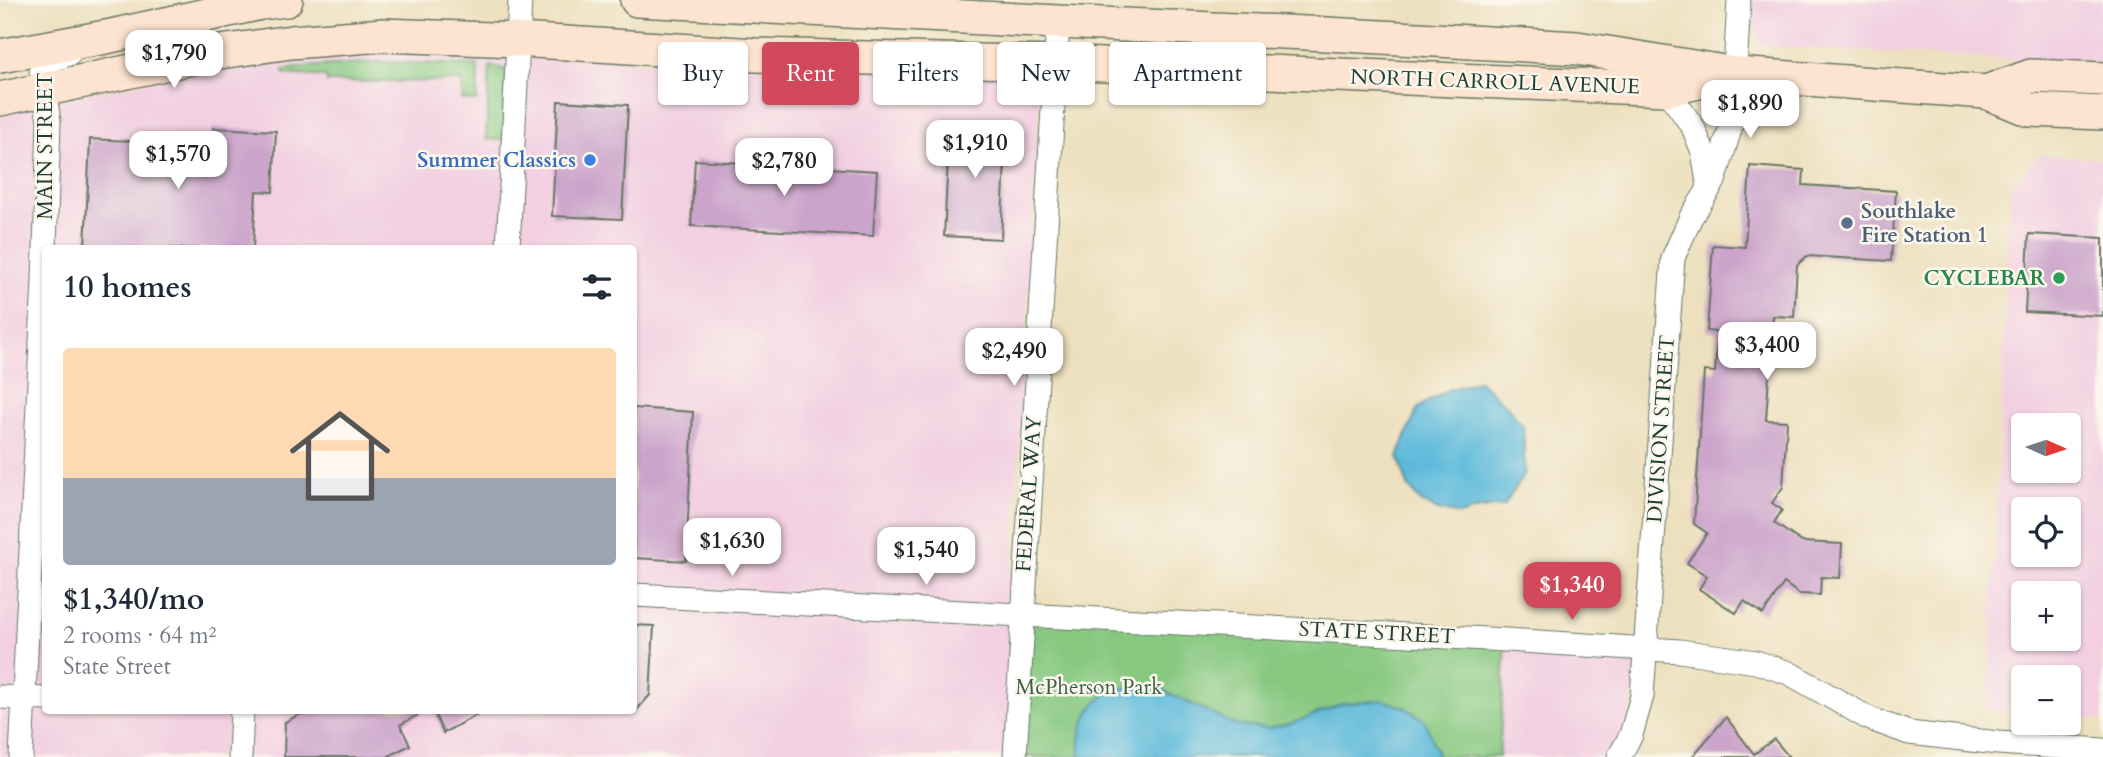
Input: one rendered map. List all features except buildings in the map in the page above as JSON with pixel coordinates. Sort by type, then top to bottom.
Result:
[{"type":"main road","points":[[0,56],[286,0]]},
{"type":"main road","name":"NORTH CARROLL AVENUE","points":[[638,0],[1577,48],[1736,74],[1986,92],[2030,110],[2103,113]]},
{"type":"main road","name":"NORTH CARROLL AVENUE","points":[[0,99],[220,52],[291,42],[383,35],[518,40],[756,55],[997,61]]},
{"type":"main road","name":"NORTH CARROLL AVENUE","points":[[1095,65],[1666,89],[1736,74]]},
{"type":"main road","name":"NORTH CARROLL AVENUE","points":[[1986,92],[2031,76],[2103,79]]},
{"type":"street","points":[[508,245],[520,0]]},
{"type":"street","name":"DIVISION STREET","points":[[1619,757],[1631,735],[1642,695],[1673,258],[1691,217],[1714,181],[1732,123],[1740,0]]},
{"type":"street","name":"FEDERAL WAY","points":[[1057,42],[1058,22]]},
{"type":"street","name":"MAIN STREET","points":[[45,245],[49,121],[41,70],[43,63],[77,52],[106,37]]},
{"type":"street","points":[[1666,89],[1693,127],[1703,152],[1709,188]]},
{"type":"street","name":"FEDERAL WAY","points":[[1014,757],[1053,105]]},
{"type":"street","name":"MAIN STREET","points":[[21,757],[35,698],[42,373]]},
{"type":"street","name":"STATE STREET","points":[[637,595],[1022,614],[1716,655],[1756,662],[1789,673],[1868,718],[1909,733],[1998,743],[2103,750]]},
{"type":"street","points":[[0,697],[35,698]]},
{"type":"street","points":[[240,757],[242,714]]},
{"type":"shaded area","points":[[1753,0],[2103,0],[2103,64],[1776,47],[1761,44],[1753,25]]},
{"type":"shaded area","points":[[347,50],[658,62],[658,105],[748,105],[748,65],[762,66],[762,105],[859,105],[859,70],[873,70],[873,105],[983,105],[983,74],[997,75],[997,105],[1040,105],[1009,613],[1645,649],[1619,757],[0,757],[0,111],[222,68]]},
{"type":"shaded area","points":[[2039,155],[2103,159],[2103,720],[2081,718],[2081,665],[2011,665],[2011,712],[1988,710],[2010,188]]},
{"type":"green space","points":[[377,62],[478,65],[477,101],[462,100],[462,81],[327,82],[326,77],[284,74],[283,70]]},
{"type":"green space","points":[[490,66],[505,69],[503,140],[486,139]]},
{"type":"green space","name":"McPherson Park","points":[[1022,614],[1506,640],[1499,757],[1014,757]]},
{"type":"water","points":[[1479,381],[1507,406],[1523,426],[1525,473],[1504,506],[1460,515],[1438,510],[1421,502],[1408,486],[1398,456],[1418,408],[1448,390]]},
{"type":"water","points":[[1133,686],[1158,688],[1238,726],[1270,728],[1293,723],[1342,704],[1381,700],[1405,707],[1425,721],[1437,753],[1436,757],[1080,757],[1084,722],[1093,706],[1109,692]]},
{"type":"place","name":"Summer Classics","points":[[590,160]]},
{"type":"place","name":"Southlake Fire Station 1","points":[[1847,223]]},
{"type":"place","name":"CYCLEBAR","points":[[2059,278]]}]
